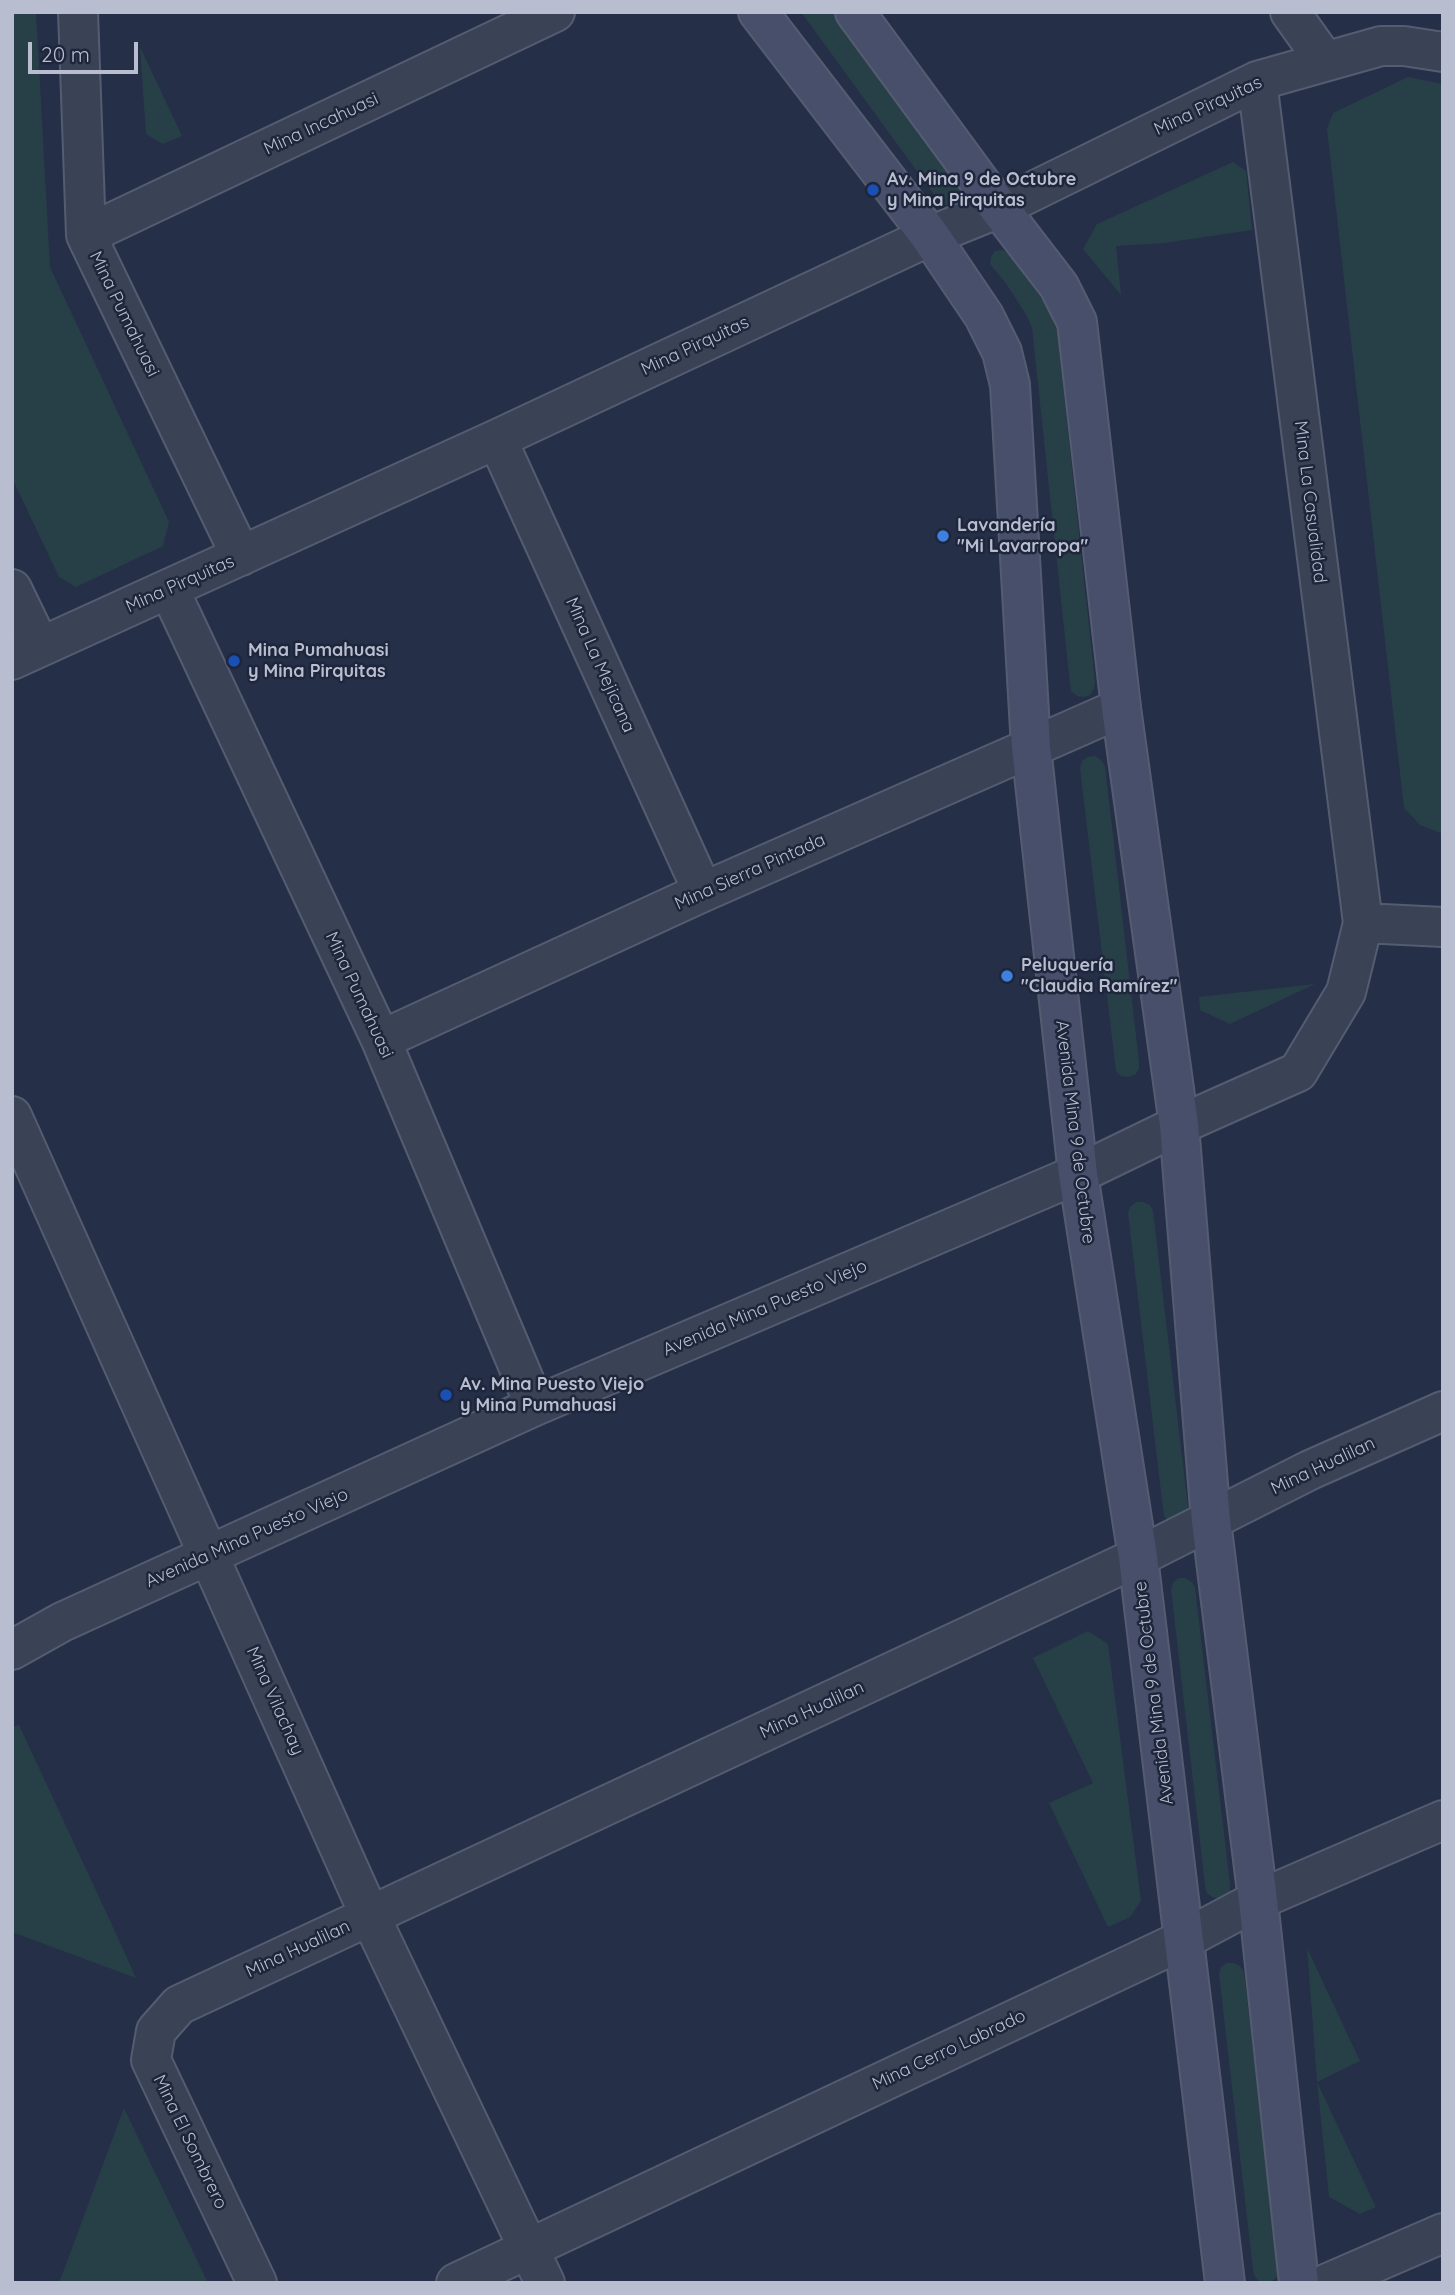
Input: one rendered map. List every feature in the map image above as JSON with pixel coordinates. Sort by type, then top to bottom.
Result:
[{"type":"street","name":"Mina Pumahuasi","points":[[78,12],[86,236],[241,556]]},
{"type":"street","name":"Mina Incahuasi","points":[[86,236],[555,12]]},
{"type":"street","name":"Avenida Mina 9 de Octubre","points":[[758,12],[930,236],[994,334],[1002,352],[1010,385],[1031,747],[1078,1174],[1138,1557],[1225,2283]]},
{"type":"street","points":[[855,12],[1059,286],[1077,322],[1121,708],[1179,1125],[1211,1521],[1258,1900],[1299,2283]]},
{"type":"street","points":[[1290,12],[1325,61]]},
{"type":"street","name":"Mina Pirquitas","points":[[26,653],[497,439],[930,236],[999,208],[1256,80],[1393,46],[1443,52]]},
{"type":"street","name":"Mina La Casualidad","points":[[1256,80],[1363,923]]},
{"type":"street","name":"Mina La Mejicana","points":[[497,439],[703,892]]},
{"type":"street","points":[[12,589],[26,653]]},
{"type":"street","name":"Mina Pumahuasi","points":[[169,589],[381,1040],[536,1406]]},
{"type":"street","name":"Mina Sierra Pintada","points":[[381,1040],[703,892],[1121,708]]},
{"type":"street","points":[[1363,923],[1443,927]]},
{"type":"street","name":"Avenida Mina Puesto Viejo","points":[[12,1650],[62,1622],[536,1406],[1078,1174],[1297,1072],[1346,992],[1363,923]]},
{"type":"street","name":"Mina Vilachay","points":[[12,1116],[370,1916],[545,2283]]},
{"type":"street","name":"Mina Hualilan","points":[[178,2005],[1138,1557],[1310,1469],[1443,1411]]},
{"type":"street","name":"Mina Cerro Labrado","points":[[456,2283],[1183,1940],[1258,1900],[1443,1820]]},
{"type":"street","name":"Mina El Sombrero","points":[[178,2005],[156,2031],[151,2060],[257,2283]]},
{"type":"street","points":[[1328,2283],[1443,2233]]},
{"type":"shaded area","points":[[12,12],[36,12],[50,267],[169,522],[163,546],[76,587],[59,577],[12,478]]},
{"type":"shaded area","points":[[801,12],[832,12],[959,186],[961,199],[956,205],[943,205],[938,200]]},
{"type":"shaded area","points":[[140,47],[182,136],[163,144],[146,134]]},
{"type":"shaded area","points":[[1408,77],[1443,84],[1443,834],[1420,825],[1404,808],[1327,129],[1333,113]]},
{"type":"shaded area","points":[[1233,162],[1246,171],[1252,230],[1164,243],[1116,246],[1121,295],[1083,249],[1097,224]]},
{"type":"shaded area","points":[[995,251],[1009,253],[1047,306],[1057,331],[1095,682],[1090,695],[1084,697],[1071,691],[1070,684],[1032,328],[1007,285],[990,264]]},
{"type":"shaded area","points":[[1095,756],[1105,766],[1139,1062],[1135,1075],[1128,1077],[1121,1076],[1116,1071],[1080,768],[1082,761]]},
{"type":"shaded area","points":[[1315,984],[1230,1024],[1200,1010],[1199,997]]},
{"type":"shaded area","points":[[1136,1202],[1150,1205],[1153,1211],[1188,1507],[1187,1514],[1169,1521],[1164,1516],[1163,1509],[1128,1213]]},
{"type":"shaded area","points":[[1178,1578],[1192,1582],[1195,1588],[1230,1884],[1230,1891],[1219,1899],[1206,1892],[1205,1885],[1171,1589]]},
{"type":"shaded area","points":[[1088,1631],[1108,1644],[1141,1901],[1130,1917],[1108,1927],[1049,1803],[1093,1783],[1033,1658]]},
{"type":"shaded area","points":[[19,1725],[136,1978],[12,1932],[12,1727]]},
{"type":"shaded area","points":[[1307,1948],[1360,2061],[1317,2082],[1317,2081]]},
{"type":"shaded area","points":[[1227,1963],[1240,1966],[1244,1972],[1279,2269],[1278,2276],[1270,2283],[1260,2282],[1253,2270],[1219,1974],[1221,1967]]},
{"type":"shaded area","points":[[1317,2082],[1376,2207],[1360,2214],[1329,2197]]},
{"type":"shaded area","points":[[124,2108],[208,2283],[59,2283]]},
{"type":"place","name":"Av. Mina 9 de Octubre y Mina Pirquitas","points":[[873,190]]},
{"type":"place","name":"Lavandería \"Mi Lavarropa\"","points":[[943,536]]},
{"type":"place","name":"Mina Pumahuasi y Mina Pirquitas","points":[[234,661]]},
{"type":"place","name":"Peluquería \"Claudia Ramírez\"","points":[[1007,976]]},
{"type":"place","name":"Av. Mina Puesto Viejo y Mina Pumahuasi","points":[[446,1395]]}]
